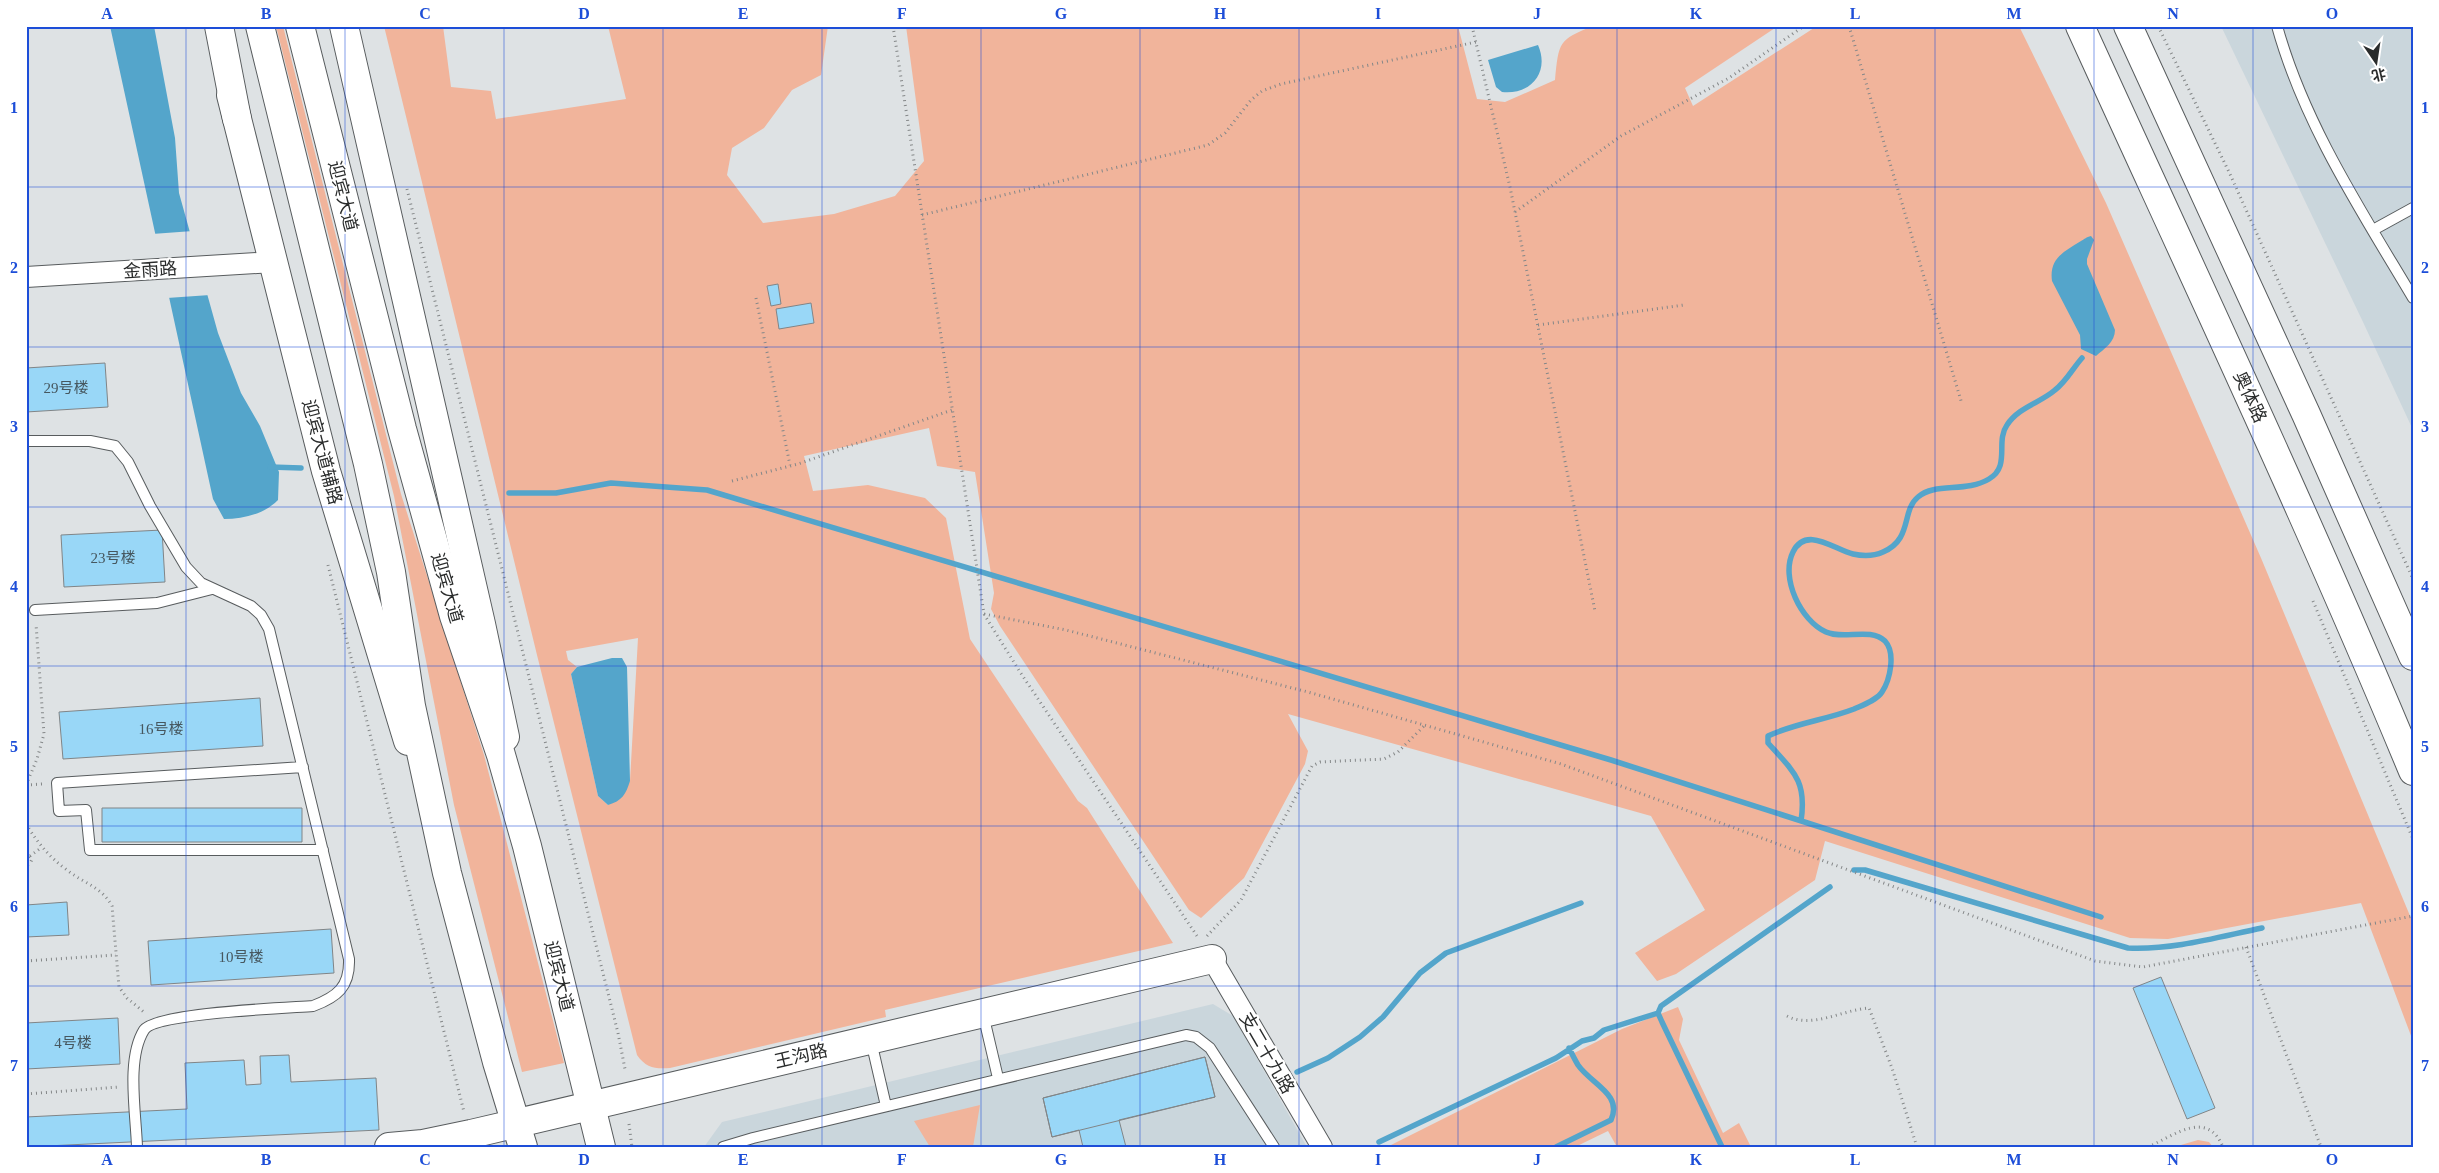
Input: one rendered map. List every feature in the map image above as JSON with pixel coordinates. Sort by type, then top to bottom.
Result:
[{"type":"main road","name":"迎宾大道辅路","points":[[212,26],[326,470],[447,874]]},
{"type":"main road","points":[[219,26],[237,119]]},
{"type":"main road","points":[[260,26],[368,464],[390,572],[412,706],[447,874],[497,1062],[519,1135]]},
{"type":"main road","name":"迎宾大道","points":[[300,26],[402,429],[454,616],[501,755],[528,846],[601,1147]]},
{"type":"main road","points":[[344,26],[481,624],[528,846]]},
{"type":"main road","name":"奥体路","points":[[2080,26],[2272,445],[2413,771]]},
{"type":"main road","points":[[2128,26],[2316,436],[2413,656]]},
{"type":"main road","name":"王沟路","points":[[389,1147],[423,1144],[471,1134],[519,1135],[591,1106],[983,1013],[1206,950]]},
{"type":"street","name":"金雨路","points":[[26,277],[273,262]]},
{"type":"street","name":"支二十九路","points":[[1206,950],[1322,1147]]},
{"type":"lane","points":[[2277,26],[2292,74],[2309,112],[2373,230],[2413,298]]},
{"type":"lane","points":[[2373,230],[2413,208]]},
{"type":"lane","points":[[26,441],[82,441],[115,446],[128,462],[150,506],[186,567],[201,583],[251,606],[270,629],[349,959],[350,972],[339,992],[328,1000],[313,1006],[177,1017],[154,1022],[145,1028],[134,1058],[137,1147]]},
{"type":"lane","points":[[35,610],[158,603],[212,589]]},
{"type":"lane","points":[[303,767],[57,783],[59,811],[86,810],[90,850],[323,850]]},
{"type":"lane","points":[[983,1013],[998,1078]]},
{"type":"lane","points":[[723,1147],[754,1142],[886,1106],[1173,1036],[1196,1036],[1210,1048],[1274,1147]]},
{"type":"lane","points":[[870,1040],[886,1106]]},
{"type":"path","points":[[893,26],[984,614],[1020,672],[1206,950],[1240,900],[1312,766],[1320,762],[1384,759],[1398,752],[1425,725]]},
{"type":"path","points":[[1472,26],[1516,212],[1596,611]]},
{"type":"path","points":[[1516,212],[1621,136],[1728,78],[1804,26]]},
{"type":"path","points":[[1850,26],[1962,404]]},
{"type":"path","points":[[2158,26],[2229,172],[2413,579]]},
{"type":"path","points":[[922,214],[1202,146],[1225,133],[1251,100],[1262,91],[1281,84],[1476,42]]},
{"type":"path","points":[[405,181],[616,1023],[625,1069]]},
{"type":"path","points":[[756,298],[790,465]]},
{"type":"path","points":[[1538,325],[1684,305]]},
{"type":"path","points":[[732,481],[762,475],[798,464],[952,410]]},
{"type":"path","points":[[328,564],[471,1134]]},
{"type":"path","points":[[2310,594],[2413,839]]},
{"type":"path","points":[[26,785],[37,759],[44,734],[35,610]]},
{"type":"path","points":[[984,614],[1066,630],[1308,692],[1561,764],[2096,961],[2142,967],[2413,916]]},
{"type":"path","points":[[26,824],[41,848],[69,872],[102,892],[108,899],[112,906],[120,987],[128,998],[154,1022]]},
{"type":"path","points":[[30,856],[41,848]]},
{"type":"path","points":[[26,853],[32,859],[30,864],[26,865]]},
{"type":"path","points":[[2246,947],[2321,1147]]},
{"type":"path","points":[[26,961],[116,955]]},
{"type":"path","points":[[1787,1016],[1803,1022],[1857,1009],[1869,1008],[1892,1068],[1917,1147]]},
{"type":"path","points":[[26,1094],[135,1086]]},
{"type":"path","points":[[629,1124],[632,1147]]},
{"type":"path","points":[[2148,1147],[2194,1127],[2205,1127],[2218,1135],[2223,1147]]},
{"type":"shaded area","points":[[276,26],[283,26],[401,494],[484,755],[564,1063],[522,1072],[454,805],[394,496]]},
{"type":"shaded area","points":[[384,26],[443,26],[451,87],[491,91],[496,119],[626,99],[608,26],[828,26],[821,75],[792,90],[764,128],[732,148],[727,175],[763,223],[834,214],[895,196],[924,161],[906,26],[1458,26],[1477,99],[1505,102],[1555,80],[1562,44],[1573,35],[1593,26],[1778,26],[1685,88],[1693,106],[1817,26],[2019,26],[2106,203],[2261,558],[2413,923],[2413,1041],[2361,903],[2168,939],[2130,938],[1825,841],[1815,880],[1676,974],[1657,981],[1635,953],[1705,910],[1651,816],[1288,714],[1308,751],[1305,764],[1244,878],[1201,918],[1189,910],[1000,626],[991,609],[994,593],[975,472],[937,466],[929,428],[804,456],[813,491],[868,485],[925,498],[946,518],[970,639],[1078,801],[1087,808],[1173,943],[885,1010],[886,1017],[670,1068],[655,1068],[644,1063],[637,1055],[537,655]],"holes":[[[638,638],[630,781],[608,805],[598,796],[571,674],[577,667],[568,660],[566,651]]]},
{"type":"shaded area","points":[[2221,26],[2413,26],[2413,430],[2363,322]]},
{"type":"shaded area","points":[[1213,1004],[1233,1016],[1307,1147],[704,1147],[722,1122]]},
{"type":"shaded area","points":[[1678,1007],[1683,1019],[1679,1040],[1723,1133],[1739,1123],[1751,1147],[1617,1147],[1608,1131],[1575,1147],[1387,1147],[1622,1029]]},
{"type":"shaded area","points":[[980,1105],[973,1147],[930,1147],[914,1121]]},
{"type":"shaded area","points":[[2198,1140],[2209,1142],[2213,1147],[2174,1147]]},
{"type":"water","points":[[110,26],[154,26],[175,138],[179,193],[218,333],[241,393],[260,426],[279,472],[278,500],[266,509],[253,515],[224,519],[213,499]]},
{"type":"water","points":[[1538,45],[1542,64],[1540,73],[1529,86],[1512,92],[1502,92],[1496,87],[1488,60]]},
{"type":"water","points":[[2091,236],[2094,240],[2087,264],[2115,330],[2111,342],[2096,356],[2081,349],[2080,335],[2052,281],[2053,267],[2059,257],[2068,249]]},
{"type":"water","points":[[612,658],[622,658],[627,667],[630,781],[623,796],[608,805],[598,796],[571,674],[577,667]]},
{"type":"pier","points":[[193,231],[210,295],[167,298],[152,234]]},
{"type":"building","points":[[778,284],[781,304],[771,306],[767,286]]},
{"type":"building","points":[[811,303],[814,323],[779,329],[776,309]]},
{"type":"building","points":[[105,363],[108,407],[26,412],[26,368]]},
{"type":"building","points":[[162,530],[165,582],[64,587],[61,535]]},
{"type":"building","points":[[260,698],[263,746],[63,759],[59,712]]},
{"type":"building","points":[[102,808],[302,808],[302,842],[102,842]]},
{"type":"building","points":[[67,902],[69,935],[26,937],[26,905]]},
{"type":"building","points":[[331,929],[334,973],[151,985],[148,941]]},
{"type":"building","points":[[2161,977],[2215,1108],[2187,1119],[2133,988]]},
{"type":"building","points":[[118,1018],[120,1064],[26,1069],[26,1023]]},
{"type":"building","points":[[289,1055],[291,1082],[376,1078],[379,1130],[26,1147],[26,1117],[187,1109],[185,1063],[244,1060],[246,1085],[261,1084],[260,1056]]},
{"type":"building","points":[[1205,1057],[1215,1097],[1119,1120],[1126,1147],[1083,1147],[1079,1130],[1052,1137],[1043,1098]]},
{"type":"building","points":[[1205,1057],[1215,1097],[1052,1137],[1043,1098]]},
{"type":"waterway","points":[[1801,821],[1802,796],[1800,786],[1791,770],[1768,743],[1768,736],[1843,713],[1873,700],[1880,695],[1885,687],[1891,659],[1888,646],[1879,637],[1864,634],[1833,634],[1826,632],[1808,619],[1795,598],[1791,586],[1789,574],[1793,552],[1805,540],[1821,541],[1846,552],[1860,555],[1872,555],[1883,552],[1892,546],[1903,533],[1913,503],[1925,492],[1942,488],[1971,486],[1996,474],[2001,461],[2002,439],[2007,425],[2017,414],[2059,387],[2082,358]]},
{"type":"waterway","points":[[270,467],[301,468]]},
{"type":"waterway","points":[[509,493],[556,493],[611,483],[707,490],[1611,760],[2101,917]]},
{"type":"waterway","points":[[1854,870],[1865,870],[2128,948],[2179,945],[2262,928]]},
{"type":"waterway","points":[[1722,1147],[1658,1013],[1661,1006],[1830,887]]},
{"type":"waterway","points":[[1297,1072],[1328,1058],[1360,1037],[1383,1017],[1420,973],[1446,953],[1581,903]]},
{"type":"waterway","points":[[1379,1142],[1556,1058],[1582,1041],[1594,1038],[1604,1030],[1658,1013]]},
{"type":"waterway","points":[[1556,1147],[1611,1120],[1614,1111],[1613,1103],[1609,1096],[1578,1065],[1569,1048]]}]
